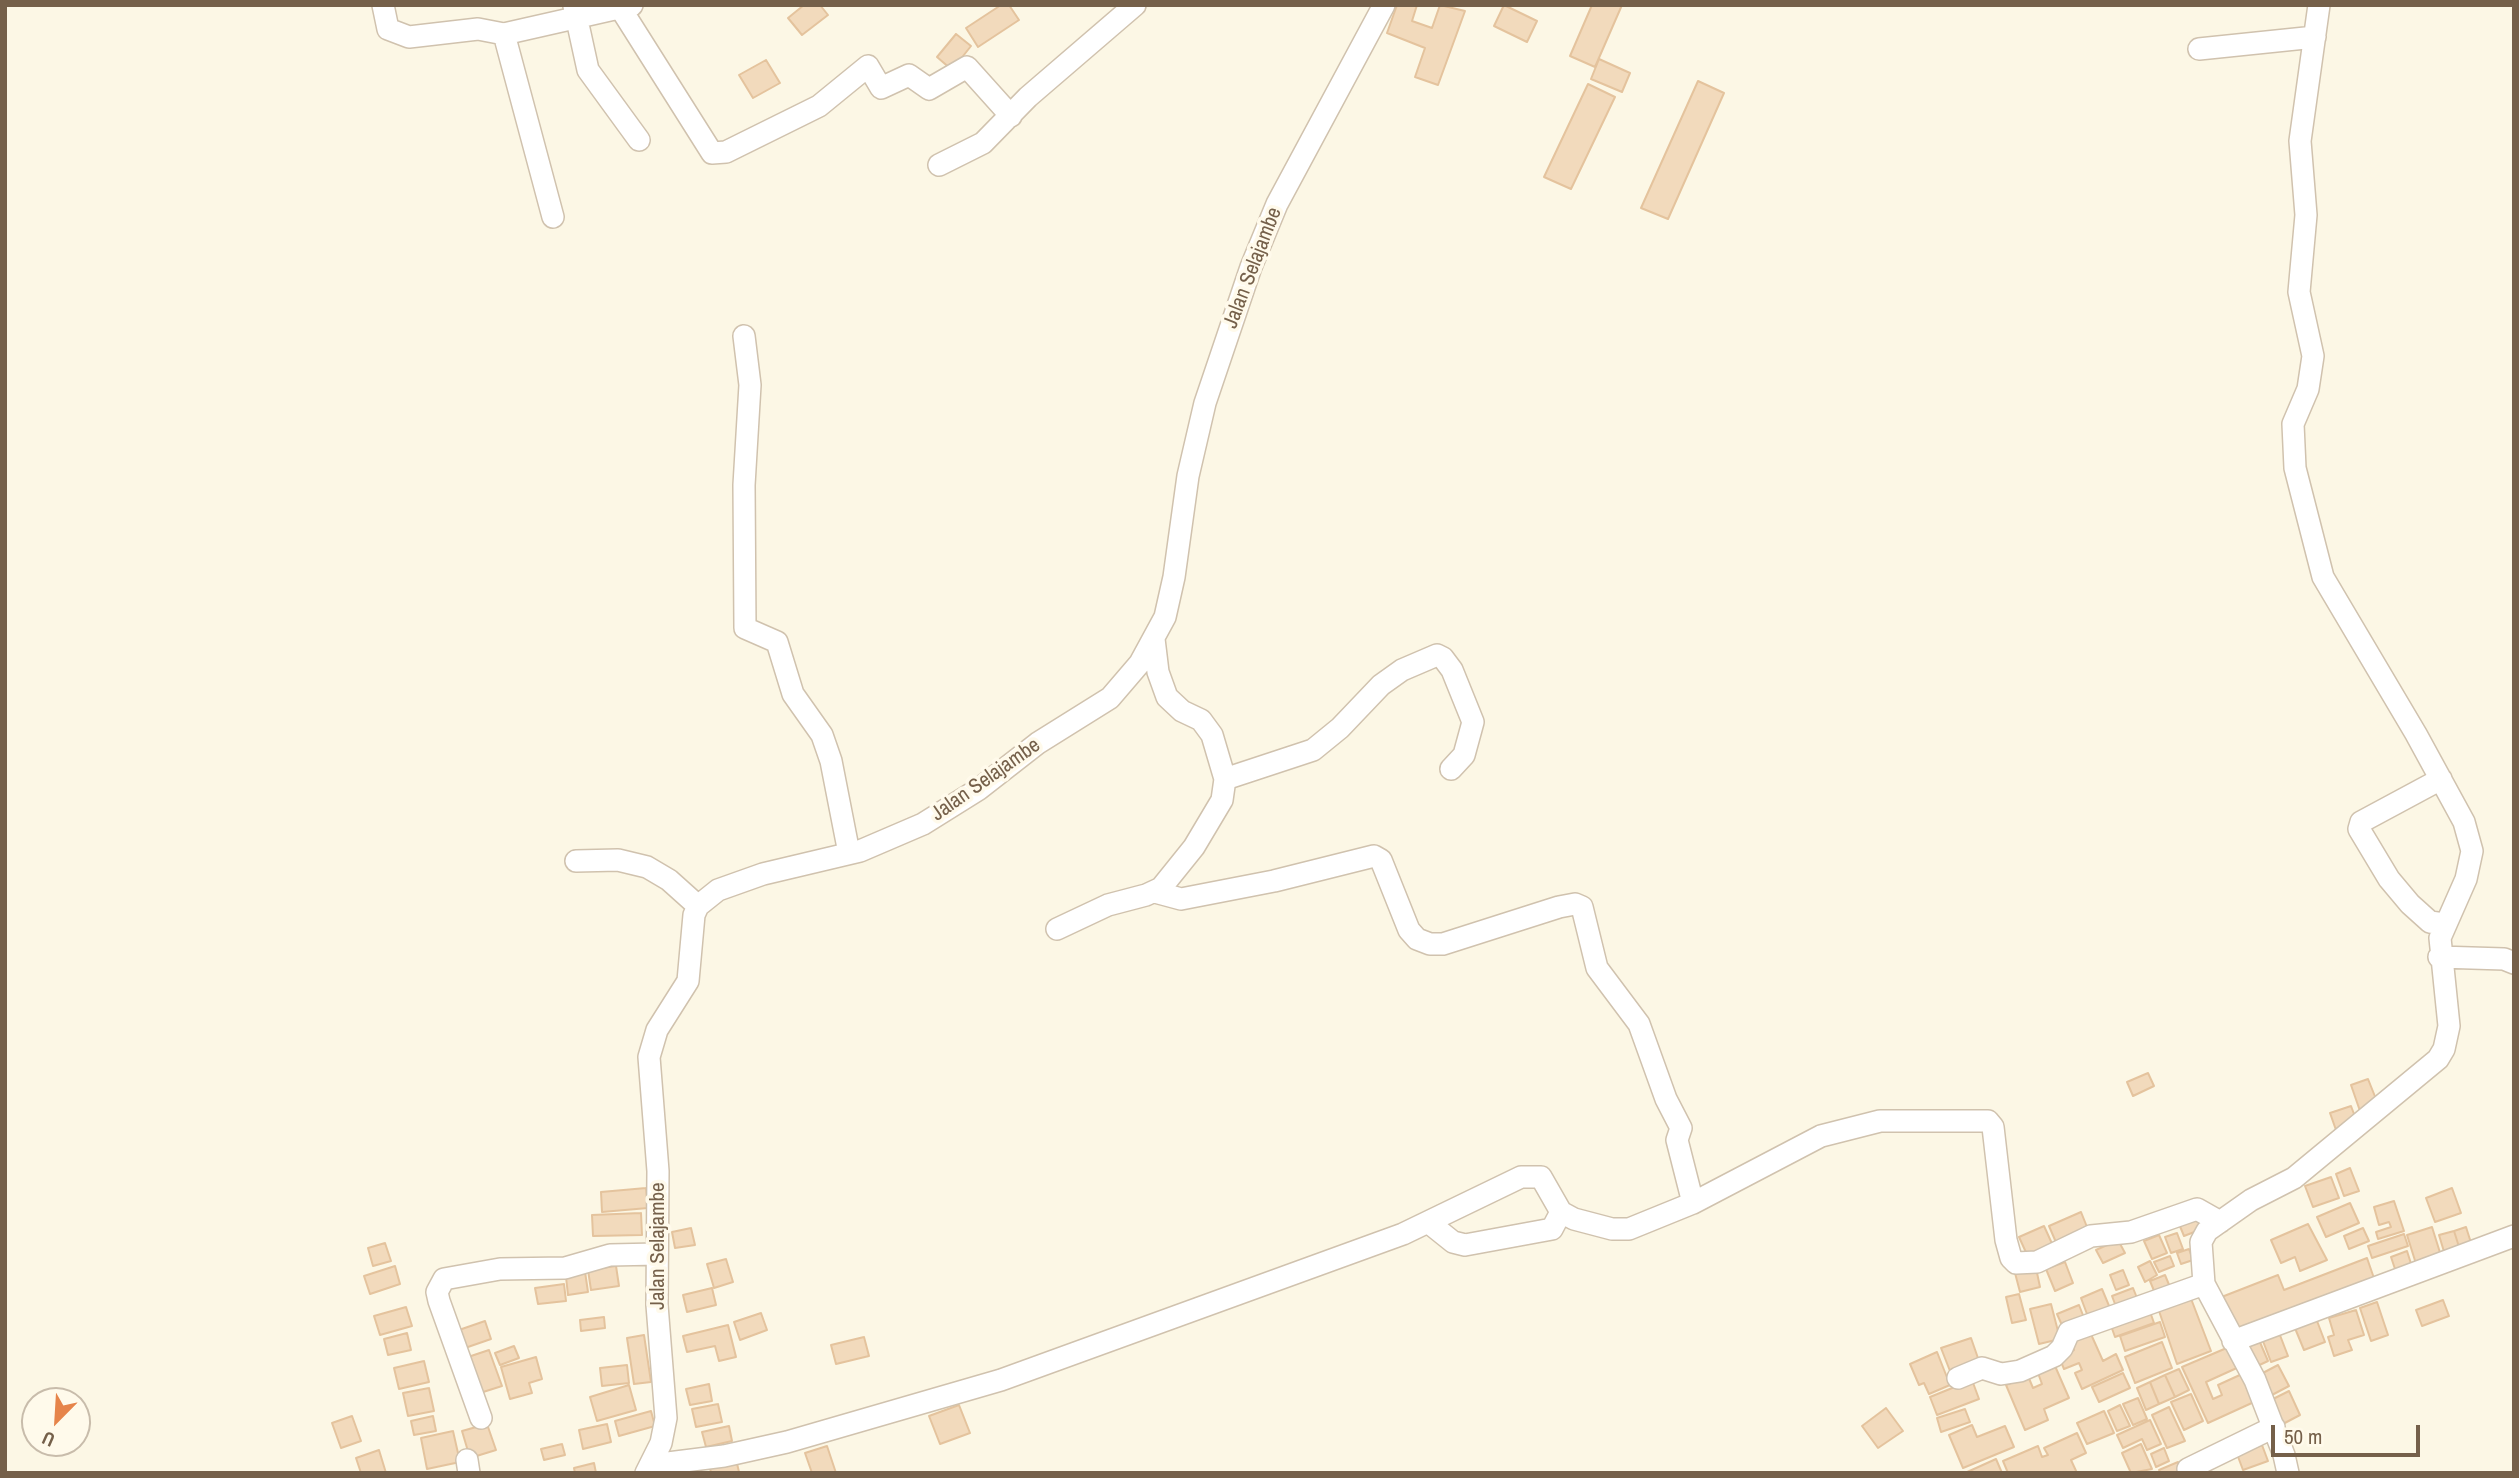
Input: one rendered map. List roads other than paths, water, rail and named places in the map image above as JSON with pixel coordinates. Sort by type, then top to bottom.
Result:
[{"type":"street","points":[[383,5],[388,29],[397,35],[478,29],[504,34],[576,12],[627,7],[712,153],[726,152],[819,106],[868,66],[881,88],[909,75],[929,89],[967,67],[1011,116]]},
{"type":"street","points":[[939,165],[983,143],[1028,97],[1135,5]]},
{"type":"street","name":"Jalan Selajambe","points":[[649,1469],[666,1418],[657,1305],[658,1171],[649,1088],[650,1048],[663,1017],[688,981],[694,915],[698,906],[718,890],[763,873],[849,853],[923,824],[946,811],[1038,743],[1096,708],[1118,690],[1154,639],[1165,617],[1186,485],[1205,403],[1251,267],[1286,187],[1384,5]]},
{"type":"street","points":[[2288,1473],[2274,1427],[2248,1364],[2233,1342],[2204,1284],[2201,1242],[2207,1231],[2250,1200],[2294,1178],[2438,1059],[2444,1049],[2449,1026],[2440,957],[2444,924],[2466,879],[2472,850],[2464,822],[2441,779],[2323,577],[2295,468],[2293,424],[2308,389],[2313,369],[2310,339],[2299,292],[2306,215],[2299,158],[2319,5]]},
{"type":"street","points":[[576,12],[588,70],[639,140]]},
{"type":"street","points":[[504,34],[553,216]]},
{"type":"street","points":[[2199,49],[2315,37]]},
{"type":"street","points":[[744,336],[750,385],[744,485],[745,628],[776,642],[793,694],[822,735],[831,761],[849,853]]},
{"type":"street","points":[[1154,639],[1158,673],[1167,696],[1182,711],[1207,724],[1225,779],[1222,800],[1214,817],[1194,847],[1155,892]]},
{"type":"street","points":[[1225,779],[1313,750],[1340,728],[1381,685],[1402,670],[1437,656],[1443,658],[1452,670],[1473,722],[1464,755],[1451,769]]},
{"type":"street","points":[[2441,779],[2361,822],[2359,829],[2389,879],[2410,904],[2430,922],[2444,924]]},
{"type":"street","points":[[1057,929],[1108,905],[1155,892],[1181,899],[1274,881],[1374,856],[1381,860],[1409,929],[1417,939],[1430,944],[1443,944],[1576,904],[1582,907],[1597,968],[1639,1024],[1666,1099],[1681,1128],[1677,1140],[1693,1203]]},
{"type":"street","points":[[576,860],[618,860],[647,867],[669,880],[698,906]]},
{"type":"street","points":[[2440,957],[2504,959],[2514,963]]},
{"type":"street","points":[[649,1469],[787,1442],[953,1396],[1428,1222],[1521,1177],[1534,1175],[1544,1180],[1561,1212],[1612,1229],[1629,1229],[1693,1203],[1821,1136],[1880,1121],[1989,1121],[1993,1127],[2001,1208],[2011,1258],[2016,1264],[2037,1262],[2091,1236],[2131,1232],[2197,1209],[2220,1222]]},
{"type":"street","points":[[1428,1222],[1453,1242],[1465,1245],[1552,1229],[1561,1212]]},
{"type":"street","points":[[2233,1342],[2514,1236]]},
{"type":"street","points":[[481,1418],[439,1301],[437,1292],[444,1279],[500,1269],[565,1268],[610,1255],[657,1254]]},
{"type":"street","points":[[1958,1378],[1982,1368],[2001,1374],[2020,1371],[2054,1356],[2062,1348],[2069,1332],[2204,1284]]},
{"type":"street","points":[[2188,1469],[2274,1427]]}]
